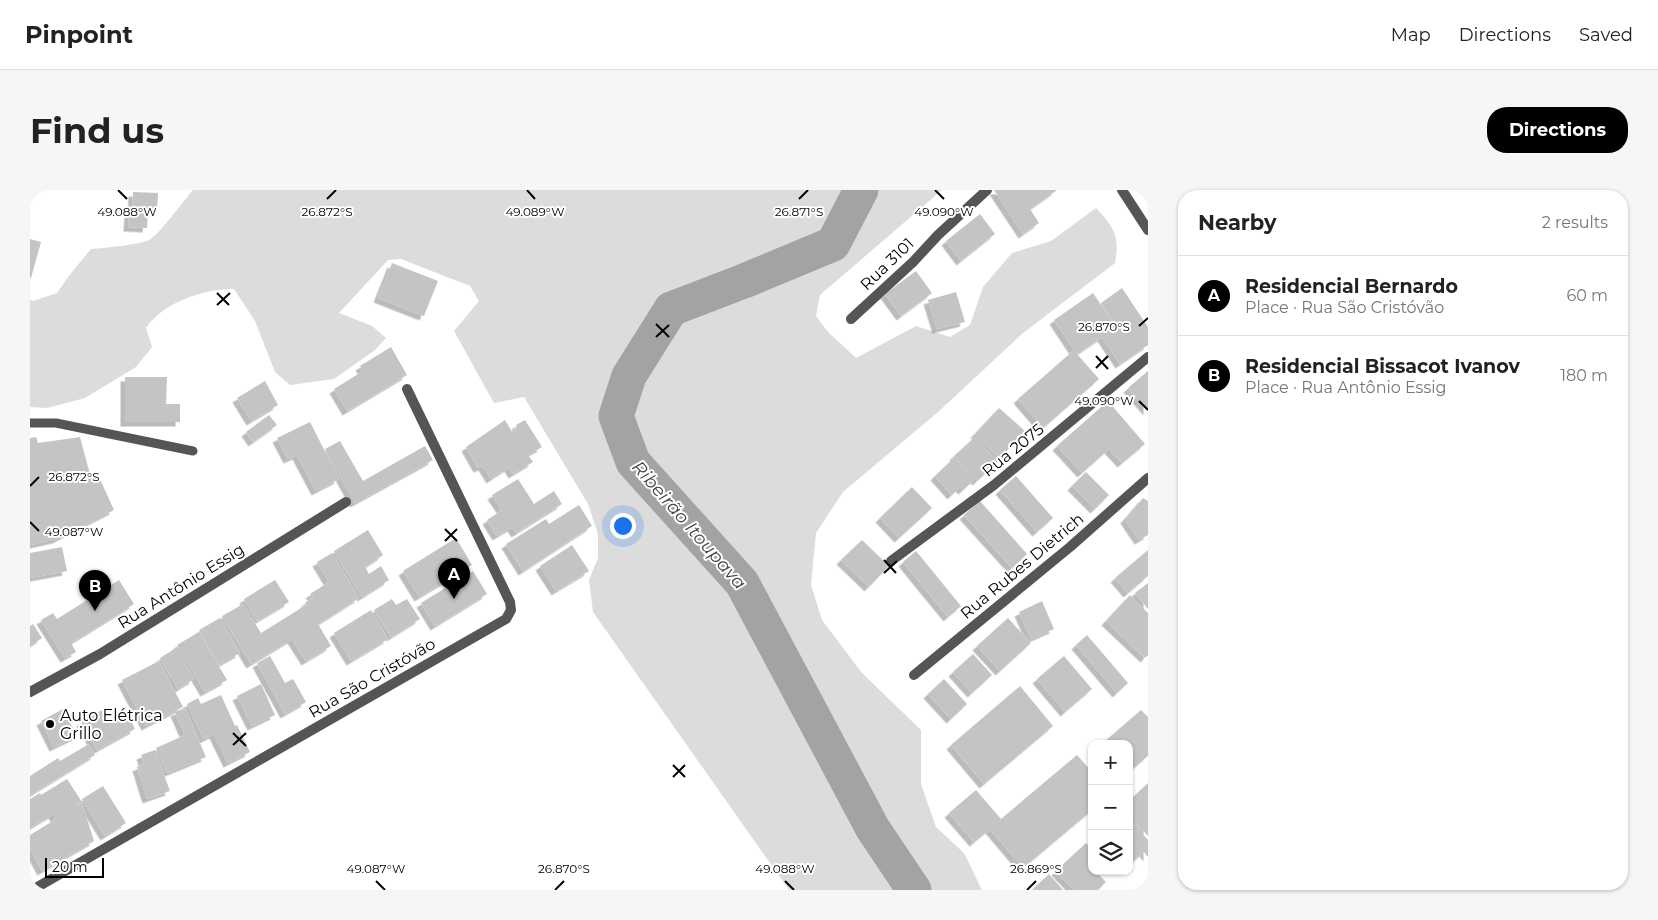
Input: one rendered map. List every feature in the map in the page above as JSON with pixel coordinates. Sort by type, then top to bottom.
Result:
[{"type":"street","name":"Rua 3101","points":[[851,319],[914,262],[938,235],[987,190]]},
{"type":"street","points":[[1122,190],[1148,230]]},
{"type":"street","name":"Rua 2075","points":[[891,560],[994,485],[1148,357]]},
{"type":"street","name":"Rua São Cristóvão","points":[[32,890],[506,619],[511,610],[510,602],[407,389]]},
{"type":"street","name":"Rua Rubes Dietrich","points":[[914,675],[1070,547],[1148,478]]},
{"type":"street","name":"Rua Antônio Essig","points":[[30,692],[100,654],[346,502]]},
{"type":"lane","points":[[30,423],[56,423],[193,452]]},
{"type":"shaded area","points":[[193,190],[942,190],[820,295],[816,316],[828,332],[856,358],[916,326],[950,337],[970,325],[983,287],[1012,253],[1051,241],[1096,208],[1114,232],[1117,246],[1115,263],[1023,333],[938,412],[843,492],[816,533],[811,585],[822,620],[862,673],[921,730],[921,784],[936,827],[964,853],[982,890],[789,890],[593,612],[589,580],[598,558],[598,534],[588,504],[524,397],[494,403],[454,331],[479,301],[470,286],[401,259],[388,260],[339,313],[372,326],[386,338],[375,350],[334,379],[290,385],[275,372],[255,321],[234,289],[223,289],[198,294],[173,304],[153,319],[146,328],[152,347],[136,367],[85,398],[47,408],[30,407],[30,300],[33,301],[57,293],[91,249],[129,245],[149,240],[165,225]]},
{"type":"building","points":[[994,190],[1057,190],[1030,209],[1039,223],[1023,234]]},
{"type":"building","points":[[133,192],[158,193],[157,212],[148,211],[147,228],[128,227],[129,212],[132,213]]},
{"type":"building","points":[[980,214],[995,234],[961,261],[946,241]]},
{"type":"building","points":[[30,239],[41,242],[31,278],[30,278]]},
{"type":"building","points":[[392,263],[438,281],[424,316],[378,298]]},
{"type":"building","points":[[916,271],[932,293],[901,316],[885,294]]},
{"type":"building","points":[[1122,288],[1148,327],[1148,345],[1120,364],[1102,337],[1077,354],[1099,379],[1043,428],[1018,399],[1074,350],[1054,320],[1093,293],[1124,339],[1101,303]]},
{"type":"building","points":[[956,292],[965,322],[937,329],[928,300]]},
{"type":"building","points":[[391,347],[407,375],[347,411],[334,389],[363,371],[360,366]]},
{"type":"building","points":[[1148,371],[1148,411],[1128,388]]},
{"type":"building","points":[[125,377],[167,377],[166,404],[180,404],[180,422],[125,422]]},
{"type":"building","points":[[265,381],[278,405],[251,421],[237,398]]},
{"type":"building","points":[[1108,401],[1145,444],[1122,463],[1109,449],[1082,473],[1057,446]]},
{"type":"building","points":[[999,408],[1025,431],[1000,458],[975,434]]},
{"type":"building","points":[[269,415],[277,425],[253,442],[246,432]]},
{"type":"building","points":[[505,420],[512,432],[517,428],[516,425],[525,420],[542,447],[528,455],[533,462],[513,474],[509,467],[491,479],[483,466],[478,468],[466,447]]},
{"type":"building","points":[[310,422],[339,479],[316,491],[297,455],[288,459],[277,438]]},
{"type":"building","points":[[36,437],[38,443],[80,437],[91,478],[99,477],[114,510],[57,539],[30,545],[30,438]]},
{"type":"building","points":[[975,437],[998,462],[977,481],[975,479],[963,490],[960,487],[952,495],[935,476],[954,458],[969,472],[954,456]]},
{"type":"building","points":[[340,441],[363,481],[425,446],[433,460],[355,503],[325,449]]},
{"type":"building","points":[[1086,472],[1109,495],[1095,509],[1072,486]]},
{"type":"building","points":[[1016,476],[1053,518],[1037,532],[1000,490]]},
{"type":"building","points":[[518,479],[534,504],[554,491],[562,504],[516,533],[512,527],[497,536],[487,520],[502,510],[492,495]]},
{"type":"building","points":[[912,487],[932,508],[899,538],[880,518]]},
{"type":"building","points":[[1143,498],[1148,501],[1148,535],[1139,540],[1125,519]]},
{"type":"building","points":[[980,501],[1027,554],[1012,568],[964,515]]},
{"type":"building","points":[[579,505],[592,526],[523,571],[506,544],[546,519],[549,524]]},
{"type":"building","points":[[368,530],[383,555],[365,567],[369,574],[381,566],[389,580],[362,597],[334,551]]},
{"type":"building","points":[[456,538],[472,565],[419,597],[403,571]]},
{"type":"building","points":[[862,540],[889,566],[869,587],[841,560]]},
{"type":"building","points":[[572,545],[589,571],[556,591],[540,566]]},
{"type":"building","points":[[62,547],[67,571],[30,578],[30,553]]},
{"type":"building","points":[[1148,550],[1148,576],[1128,593],[1115,578]]},
{"type":"building","points":[[916,551],[961,606],[948,617],[903,562]]},
{"type":"building","points":[[332,553],[359,598],[318,624],[331,646],[306,661],[292,639],[251,664],[222,616],[243,604],[261,633],[306,605],[305,603],[313,597],[310,594],[329,582],[317,562]]},
{"type":"building","points":[[473,571],[487,594],[435,626],[421,603]]},
{"type":"building","points":[[119,580],[134,604],[71,643],[76,652],[65,658],[41,620],[53,613],[57,619]]},
{"type":"building","points":[[275,580],[289,602],[257,621],[244,599]]},
{"type":"building","points":[[1148,583],[1148,609],[1135,593]]},
{"type":"building","points":[[1130,595],[1148,613],[1148,655],[1145,658],[1106,621]]},
{"type":"building","points":[[392,599],[396,605],[407,599],[420,619],[391,637],[374,610]]},
{"type":"building","points":[[1042,601],[1054,629],[1031,639],[1019,612]]},
{"type":"building","points":[[371,610],[388,639],[351,661],[334,633]]},
{"type":"building","points":[[220,618],[240,653],[219,665],[199,630]]},
{"type":"building","points":[[1008,618],[1031,643],[1000,671],[977,646]]},
{"type":"building","points":[[33,624],[42,638],[30,646],[30,626]]},
{"type":"building","points":[[199,632],[227,680],[205,692],[177,645]]},
{"type":"building","points":[[1087,635],[1128,683],[1117,693],[1076,645]]},
{"type":"building","points":[[176,648],[194,679],[178,689],[160,658]]},
{"type":"building","points":[[973,654],[992,675],[972,693],[953,672]]},
{"type":"building","points":[[270,656],[285,683],[293,679],[306,702],[285,714],[257,663]]},
{"type":"building","points":[[1064,656],[1092,689],[1065,712],[1037,679]]},
{"type":"building","points":[[159,661],[183,707],[146,726],[122,680]]},
{"type":"building","points":[[944,679],[967,704],[951,719],[928,694]]},
{"type":"building","points":[[261,684],[275,715],[252,726],[237,696]]},
{"type":"building","points":[[1020,686],[1053,726],[984,784],[951,745]]},
{"type":"building","points":[[221,695],[235,726],[237,725],[250,752],[228,763],[214,734],[204,739],[187,704],[198,698],[201,704]]},
{"type":"building","points":[[185,708],[206,757],[167,773],[156,748],[185,735],[175,712]]},
{"type":"building","points":[[63,709],[77,736],[54,747],[41,721]]},
{"type":"building","points":[[102,710],[109,722],[126,712],[135,729],[97,750],[81,722]]},
{"type":"building","points":[[1141,710],[1148,717],[1148,756],[1133,768],[1133,740],[1106,740]]},
{"type":"building","points":[[89,744],[95,755],[30,795],[30,776],[58,758],[60,761]]},
{"type":"building","points":[[155,750],[170,791],[147,799],[137,767],[144,764],[141,755]]},
{"type":"building","points":[[1077,755],[1088,767],[1088,813],[1023,868],[990,829],[974,842],[949,813],[976,790],[1001,819]]},
{"type":"building","points":[[67,779],[82,802],[74,807],[82,803],[94,841],[42,871],[30,849],[30,835],[56,819],[53,814],[30,828],[30,799],[40,793],[41,795]]},
{"type":"building","points":[[1148,783],[1148,836],[1133,820],[1133,797]]},
{"type":"building","points":[[103,786],[126,823],[105,836],[82,799]]},
{"type":"building","points":[[1133,825],[1148,840],[1148,857],[1144,852],[1133,862],[1133,830]]},
{"type":"building","points":[[1086,843],[1088,845],[1088,875],[1099,875],[1106,882],[1098,890],[1074,890],[1056,871]]},
{"type":"building","points":[[1049,874],[1063,890],[1032,890]]},
{"type":"waterway","name":"Ribeirão Itoupava","points":[[861,190],[833,244],[671,309],[629,376],[616,416],[633,462],[742,583],[873,829],[914,890]]},
{"type":"place","name":"Residencial Bernardo","points":[[454,599]]},
{"type":"place","name":"Residencial Bissacot Ivanov","points":[[95,611]]},
{"type":"place","name":"Auto Elétrica Grillo","points":[[50,724]]}]
